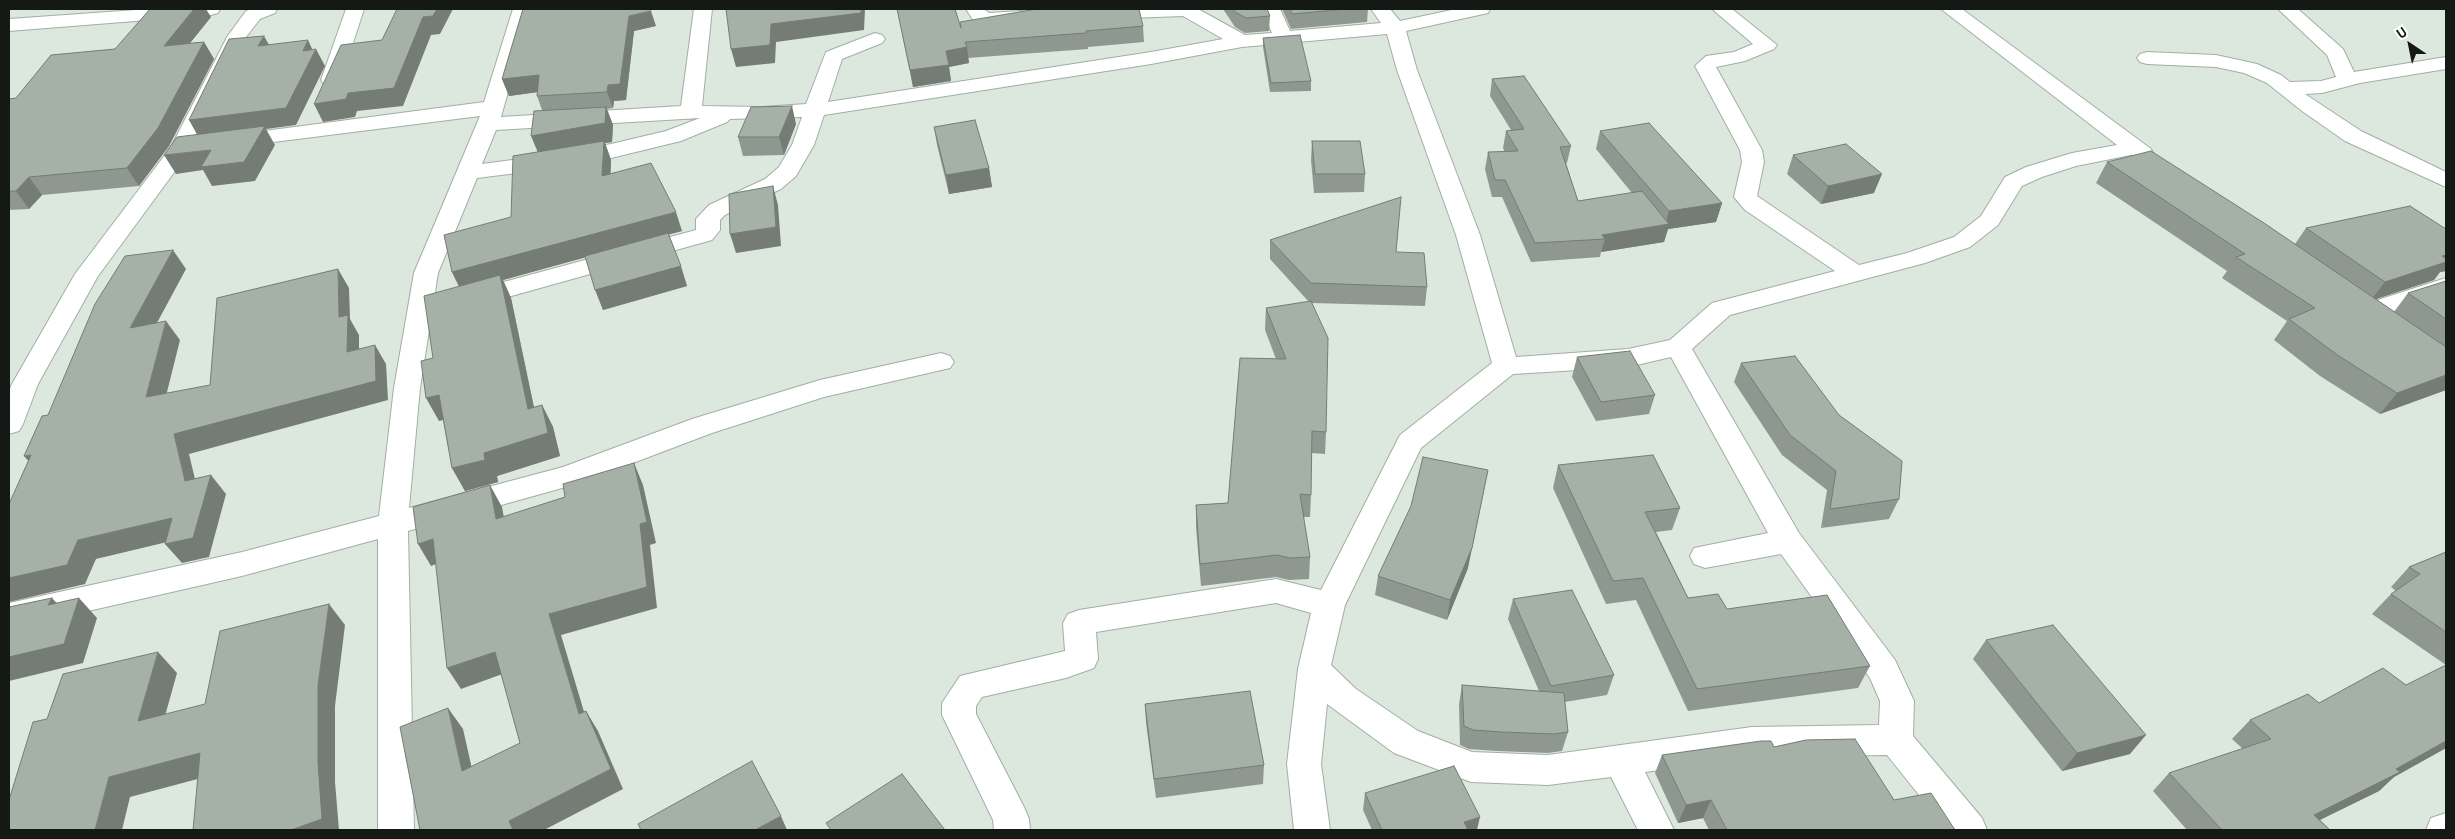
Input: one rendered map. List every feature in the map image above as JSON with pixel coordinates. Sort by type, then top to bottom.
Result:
[{"type":"street","points":[[9,25],[211,9]]},
{"type":"street","points":[[9,424],[25,384],[87,274],[197,146],[237,37],[253,15],[263,9]]},
{"type":"street","points":[[315,113],[335,71],[355,9]]},
{"type":"street","points":[[396,830],[393,524],[408,388],[436,309],[426,273],[490,116],[522,9]]},
{"type":"street","points":[[691,112],[703,9]]},
{"type":"street","points":[[974,9],[980,16],[987,19],[1036,16]]},
{"type":"street","points":[[1271,9],[1283,36]]},
{"type":"street","points":[[197,146],[315,113],[462,113],[490,116],[816,110],[1151,58],[1242,41],[1388,19],[1481,9]]},
{"type":"street","points":[[1721,9],[1767,45],[1738,57],[1713,60],[1705,66],[1751,150],[1753,162],[1745,197],[1753,205],[1854,273]]},
{"type":"street","points":[[1950,9],[2158,165]]},
{"type":"street","points":[[2287,9],[2336,53],[2348,80]]},
{"type":"street","points":[[1084,14],[1186,10],[1242,41]]},
{"type":"street","points":[[1388,19],[1468,235],[1506,366]]},
{"type":"street","points":[[436,309],[704,235],[708,230],[708,219],[717,210],[773,184],[794,165],[816,110],[833,56],[875,39]]},
{"type":"street","points":[[2147,58],[2236,64],[2263,74],[2286,88],[2353,136],[2446,180]]},
{"type":"street","points":[[2286,88],[2314,88],[2348,80],[2446,63]]},
{"type":"street","points":[[466,172],[565,160],[610,151],[673,136],[733,113]]},
{"type":"street","points":[[1312,830],[1304,764],[1314,669],[1329,605],[1410,442],[1506,366],[1628,358],[1678,347],[1721,309],[1916,258],[1962,242],[1990,220],[2013,182],[2072,160],[2135,148]]},
{"type":"street","points":[[2391,328],[2360,307],[2446,286]]},
{"type":"street","points":[[1678,347],[1788,541],[1883,670],[1897,702],[1896,740],[1970,830]]},
{"type":"street","points":[[9,616],[242,564],[570,476],[702,426],[820,389],[941,362]]},
{"type":"street","points":[[1705,556],[1788,541]]},
{"type":"street","points":[[1012,830],[1011,819],[959,715],[959,703],[972,686],[1066,665],[1082,659],[1079,624],[1088,620],[1276,591],[1329,605]]},
{"type":"street","points":[[1314,669],[1344,699],[1406,742],[1471,767],[1548,770],[1752,742],[1896,740]]},
{"type":"street","points":[[1621,761],[1656,830]]},
{"type":"building","points":[[150,9],[194,9],[164,46],[204,42],[158,128],[127,168],[29,177],[16,191],[9,191],[9,99],[16,98],[51,55],[115,49]]},
{"type":"building","points":[[397,9],[437,9],[433,16],[423,17],[394,88],[348,93],[346,99],[314,104],[341,45],[382,40]]},
{"type":"building","points":[[523,9],[650,9],[651,11],[629,16],[620,84],[608,85],[607,92],[537,96],[539,75],[502,79]]},
{"type":"building","points":[[726,9],[861,9],[861,13],[771,24],[770,45],[731,49]]},
{"type":"building","points":[[897,9],[955,9],[961,28],[960,22],[1037,9],[1139,9],[1143,26],[1086,31],[1086,33],[965,42],[967,47],[946,51],[949,65],[910,70]]},
{"type":"building","points":[[1233,9],[1267,9],[1270,16],[1246,18]]},
{"type":"building","points":[[1290,9],[1347,9],[1292,14]]},
{"type":"building","points":[[1300,35],[1311,81],[1271,83],[1263,38]]},
{"type":"building","points":[[264,36],[258,46],[308,40],[303,51],[316,49],[286,108],[189,120],[229,39]]},
{"type":"building","points":[[1524,76],[1571,146],[1560,147],[1578,201],[1642,191],[1669,224],[1602,235],[1605,239],[1535,243],[1505,180],[1495,180],[1488,152],[1518,151],[1506,131],[1524,129],[1492,79]]},
{"type":"building","points":[[792,106],[779,137],[738,137],[751,107]]},
{"type":"building","points":[[606,107],[605,123],[531,136],[534,111]]},
{"type":"building","points":[[975,120],[989,168],[946,175],[934,127]]},
{"type":"building","points":[[1649,123],[1722,203],[1669,211],[1600,131]]},
{"type":"building","points":[[265,126],[244,162],[201,167],[211,150],[164,155],[177,137]]},
{"type":"building","points":[[604,141],[602,176],[651,163],[676,212],[452,272],[444,235],[511,217],[513,156]]},
{"type":"building","points":[[1312,141],[1360,141],[1365,174],[1315,174]]},
{"type":"building","points":[[1846,144],[1882,174],[1828,186],[1793,155]]},
{"type":"building","points":[[2151,151],[2264,223],[2446,347],[2446,375],[2397,393],[2336,354],[2289,319],[2315,308],[2236,257],[2245,254],[2107,162]]},
{"type":"building","points":[[773,186],[776,227],[730,234],[729,194]]},
{"type":"building","points":[[1401,197],[1396,252],[1424,253],[1427,287],[1311,283],[1270,240]]},
{"type":"building","points":[[2410,206],[2446,229],[2446,255],[2442,256],[2446,259],[2446,262],[2385,282],[2306,228]]},
{"type":"building","points":[[668,233],[681,266],[595,290],[585,256]]},
{"type":"building","points":[[173,250],[130,328],[166,321],[146,397],[210,385],[217,298],[338,269],[339,317],[348,315],[347,352],[375,345],[376,381],[174,434],[185,481],[211,475],[193,538],[165,544],[172,518],[78,540],[67,565],[9,578],[9,504],[31,455],[24,456],[42,416],[48,415],[95,304],[125,256]]},
{"type":"building","points":[[500,275],[528,409],[542,405],[548,433],[484,453],[485,460],[452,468],[439,395],[426,398],[421,361],[433,358],[424,296]]},
{"type":"building","points":[[2446,281],[2446,319],[2408,293]]},
{"type":"building","points":[[1311,301],[1328,338],[1326,432],[1312,431],[1311,495],[1300,494],[1310,557],[1290,558],[1277,555],[1200,564],[1196,505],[1228,503],[1240,358],[1286,359],[1266,308]]},
{"type":"building","points":[[1630,351],[1655,395],[1601,402],[1577,357]]},
{"type":"building","points":[[1795,356],[1839,415],[1902,461],[1899,499],[1830,509],[1836,471],[1790,435],[1741,363]]},
{"type":"building","points":[[1653,455],[1680,508],[1645,512],[1688,598],[1718,594],[1727,609],[1827,595],[1870,666],[1697,689],[1643,578],[1613,581],[1558,465]]},
{"type":"building","points":[[1423,457],[1488,470],[1472,548],[1450,600],[1378,576],[1411,506]]},
{"type":"building","points":[[634,463],[647,522],[640,524],[647,587],[549,614],[579,714],[586,711],[611,769],[509,821],[513,830],[420,830],[400,727],[448,708],[462,771],[520,743],[495,652],[447,668],[433,539],[418,544],[413,507],[490,485],[496,519],[565,497],[563,484]]},
{"type":"building","points":[[2446,552],[2446,632],[2391,594],[2420,574],[2409,567]]},
{"type":"building","points":[[1572,590],[1614,675],[1551,686],[1513,599]]},
{"type":"building","points":[[52,598],[48,605],[79,598],[64,644],[9,657],[9,607]]},
{"type":"building","points":[[329,604],[318,685],[318,762],[322,819],[291,830],[193,830],[200,753],[109,777],[95,830],[9,830],[9,800],[33,722],[47,719],[63,674],[158,652],[138,721],[205,704],[220,631]]},
{"type":"building","points":[[2053,625],[2146,735],[2077,753],[1986,640]]},
{"type":"building","points":[[2446,665],[2446,741],[2396,769],[2400,772],[2314,815],[2330,830],[2222,830],[2169,773],[2271,739],[2250,720],[2308,694],[2319,703],[2383,668],[2406,685]]},
{"type":"building","points":[[1462,685],[1564,693],[1568,732],[1554,734],[1473,730],[1464,726]]},
{"type":"building","points":[[1250,691],[1264,765],[1154,779],[1145,704]]},
{"type":"building","points":[[1855,739],[1894,800],[1931,793],[1955,830],[1727,830],[1711,800],[1686,805],[1662,755],[1761,741],[1771,741],[1774,747],[1806,740]]},
{"type":"building","points":[[752,761],[781,816],[755,830],[641,830],[638,824]]},
{"type":"building","points":[[1454,766],[1480,817],[1464,822],[1468,830],[1382,830],[1365,793]]},
{"type":"building","points":[[902,774],[945,830],[831,830],[826,823]]}]
